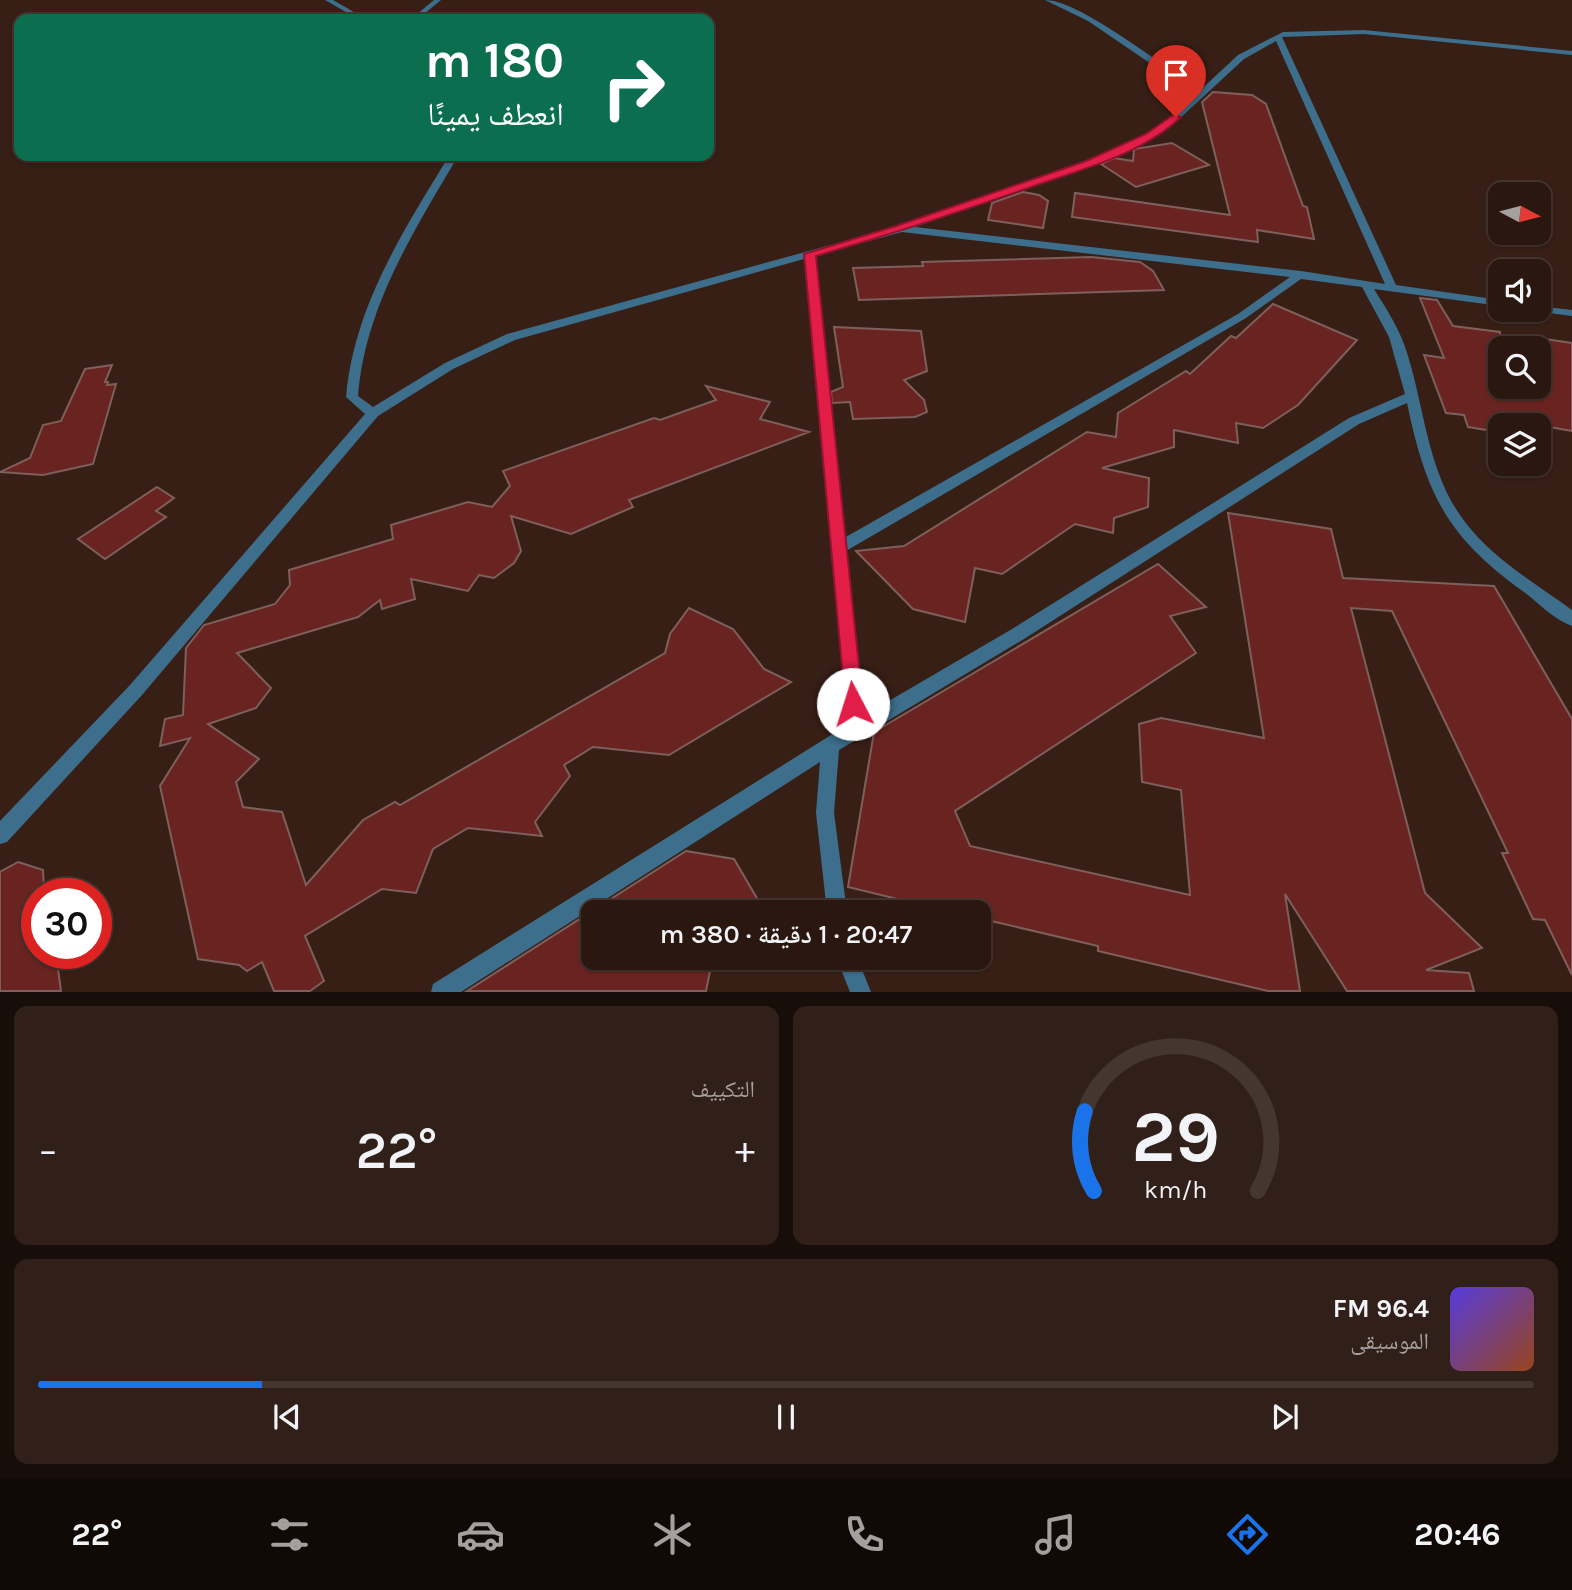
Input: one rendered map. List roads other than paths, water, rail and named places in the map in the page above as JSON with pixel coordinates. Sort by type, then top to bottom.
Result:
[{"type":"street","points":[[328,0],[354,14]]},
{"type":"street","points":[[420,14],[438,0]]},
{"type":"street","points":[[1048,0],[1090,20],[1169,72],[1174,80],[1176,117]]},
{"type":"street","points":[[0,835],[136,690],[373,413],[449,366],[511,337],[900,229],[1090,163],[1149,136],[1176,117],[1241,57],[1278,36],[1296,31],[1364,32],[1572,54]]},
{"type":"street","points":[[1278,36],[1392,288]]},
{"type":"street","points":[[373,413],[352,397],[353,361],[357,345],[392,268],[450,161]]},
{"type":"street","points":[[900,229],[1301,274],[1488,301]]},
{"type":"street","points":[[810,254],[856,729]]},
{"type":"street","points":[[839,548],[1242,316],[1301,274]]},
{"type":"street","points":[[1366,284],[1394,332],[1435,481],[1454,518],[1491,559],[1572,619]]},
{"type":"street","points":[[1551,311],[1572,313]]},
{"type":"street","points":[[441,992],[856,729],[1018,634],[1354,421],[1412,396]]},
{"type":"street","points":[[831,746],[825,813],[835,900]]},
{"type":"street","points":[[852,970],[861,992]]}]
